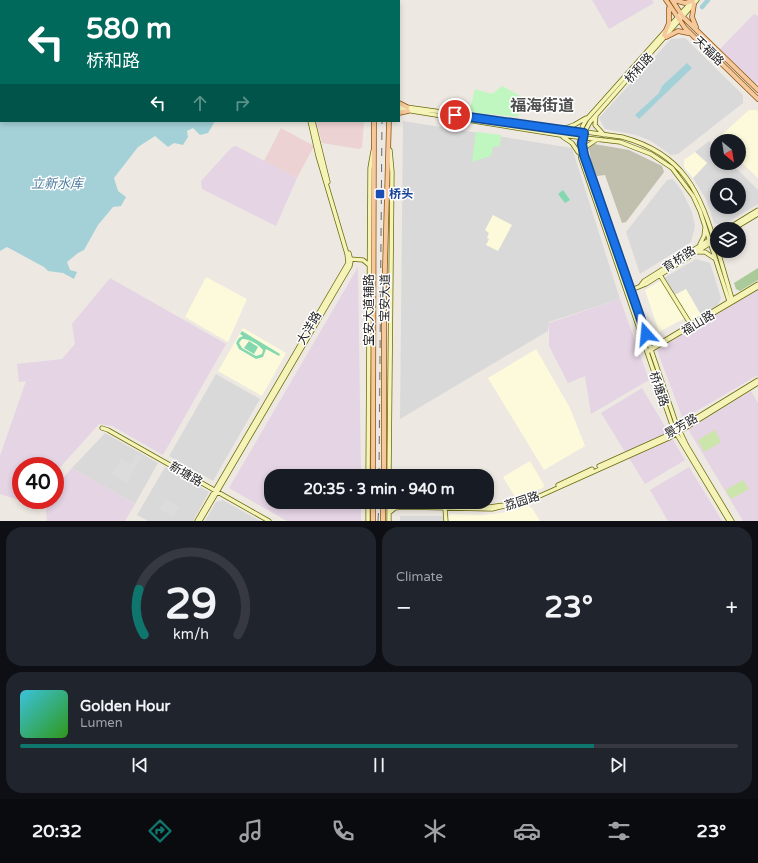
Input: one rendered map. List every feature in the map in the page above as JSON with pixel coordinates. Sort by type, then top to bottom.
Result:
[{"type":"main road","points":[[673,0],[685,3],[694,1],[692,17],[698,31]]},
{"type":"main road","name":"天福路","points":[[673,0],[682,16],[758,90]]},
{"type":"main road","points":[[665,36],[670,18],[667,2]]},
{"type":"main road","name":"天福路","points":[[667,2],[678,20],[692,35],[758,99]]},
{"type":"main road","points":[[665,36],[678,31],[692,35]]},
{"type":"main road","points":[[400,105],[408,109]]},
{"type":"main road","points":[[400,113],[408,109]]},
{"type":"main road","name":"宝安大道","points":[[373,122],[373,469]]},
{"type":"main road","name":"宝安大道","points":[[384,469],[384,302],[390,122]]},
{"type":"main road","points":[[373,509],[373,521]]},
{"type":"main road","points":[[383,509],[383,521]]},
{"type":"street","name":"桥和路","points":[[582,133],[597,113],[694,1]]},
{"type":"street","name":"桥和路","points":[[582,133],[583,124],[590,115],[665,36]]},
{"type":"street","points":[[400,109],[629,139],[648,147],[675,165],[694,188],[710,224]]},
{"type":"street","points":[[408,109],[547,133],[614,141],[645,150],[672,168],[690,191],[700,211],[710,241]]},
{"type":"street","points":[[597,113],[595,126],[605,135]]},
{"type":"street","points":[[560,129],[574,125],[590,115]]},
{"type":"street","points":[[312,122],[349,258]]},
{"type":"street","points":[[547,133],[548,128]]},
{"type":"street","name":"桥塘路","points":[[582,133],[580,154],[646,352],[675,432],[729,521]]},
{"type":"street","points":[[560,135],[572,143],[580,154]]},
{"type":"street","points":[[614,141],[615,136]]},
{"type":"street","name":"桥塘路","points":[[581,138],[584,155],[679,430],[732,521]]},
{"type":"street","points":[[584,155],[587,146],[597,140]]},
{"type":"street","name":"宝安大道辅路","points":[[368,469],[370,168],[374,143]]},
{"type":"street","name":"宝安大道辅路","points":[[389,469],[392,187],[390,150]]},
{"type":"street","points":[[700,211],[705,210]]},
{"type":"street","points":[[738,222],[758,210]]},
{"type":"street","points":[[745,222],[758,214]]},
{"type":"street","points":[[697,247],[704,236],[704,225]]},
{"type":"street","name":"育桥路","points":[[641,285],[697,247],[710,241]]},
{"type":"street","name":"育桥路","points":[[631,290],[694,253],[710,241]]},
{"type":"street","points":[[694,253],[702,251],[708,253],[716,262]]},
{"type":"street","points":[[349,258],[363,258],[370,253]]},
{"type":"street","points":[[349,258],[364,260],[370,266]]},
{"type":"street","name":"大洋路","points":[[200,521],[349,258]]},
{"type":"street","points":[[715,258],[731,301]]},
{"type":"street","points":[[720,258],[731,301]]},
{"type":"street","points":[[660,274],[691,325]]},
{"type":"street","name":"福山路","points":[[646,352],[758,285]]},
{"type":"street","name":"景芳路","points":[[679,430],[758,380]]},
{"type":"street","name":"景芳路","points":[[602,466],[679,430],[758,383]]},
{"type":"street","name":"新塘路","points":[[102,428],[269,521]]},
{"type":"street","name":"荔园路","points":[[494,506],[532,497],[602,466]]},
{"type":"street","name":"荔园路","points":[[494,509],[533,499],[602,466]]},
{"type":"street","name":"大洋路","points":[[197,521],[216,491]]},
{"type":"street","points":[[368,509],[368,521]]},
{"type":"street","points":[[389,509],[389,521]]},
{"type":"street","name":"荔园路","points":[[389,513],[397,509]]},
{"type":"street","points":[[445,509],[446,521]]},
{"type":"street","name":"荔园路","points":[[445,509],[492,509]]},
{"type":"shaded area","points":[[592,0],[652,0],[654,3],[609,29]]},
{"type":"shaded area","points":[[754,14],[758,16],[758,82],[756,84],[720,49]]},
{"type":"shaded area","points":[[685,38],[743,95],[743,103],[678,154],[671,155],[651,141],[636,135],[605,129],[599,118],[671,39]]},
{"type":"shaded area","points":[[749,110],[758,111],[758,178],[746,167],[746,134],[723,134]]},
{"type":"shaded area","points":[[403,121],[572,148],[620,299],[549,322],[548,331],[400,419]]},
{"type":"shaded area","points":[[316,122],[364,122],[362,147],[359,149],[322,143]]},
{"type":"shaded area","points":[[281,128],[314,146],[297,178],[264,161]]},
{"type":"shaded area","points":[[709,141],[710,170],[738,170],[746,178],[710,178],[710,211],[706,199],[693,178],[707,163],[695,152]]},
{"type":"shaded area","points":[[594,144],[629,150],[662,166],[664,172],[626,222],[622,223],[605,175],[597,176],[592,165],[589,149],[590,146]]},
{"type":"shaded area","points":[[236,146],[297,178],[276,226],[202,189],[201,181],[232,147]]},
{"type":"shaded area","points":[[695,152],[707,163],[693,178],[684,167],[684,160]]},
{"type":"shaded area","points":[[746,178],[758,190],[758,204],[746,211]]},
{"type":"shaded area","points":[[673,179],[682,191],[692,212],[695,226],[691,242],[640,274],[626,232],[667,180]]},
{"type":"shaded area","points":[[711,214],[741,214],[728,222],[714,222]]},
{"type":"shaded area","points":[[493,215],[512,225],[498,251],[486,245],[489,239],[487,238],[489,233],[485,230]]},
{"type":"shaded area","points":[[696,259],[710,263],[721,298],[718,305],[701,315],[686,289],[675,295],[664,278]]},
{"type":"shaded area","points":[[358,267],[361,469],[264,469],[264,508],[229,488]]},
{"type":"shaded area","points":[[206,277],[247,299],[228,342],[185,317]]},
{"type":"shaded area","points":[[110,278],[226,344],[163,455],[112,426],[99,424],[64,463],[64,457],[12,457],[12,498],[0,494],[0,456],[26,381],[19,382],[17,364],[62,359],[75,344],[72,324]]},
{"type":"shaded area","points":[[662,280],[685,318],[659,332],[645,290]]},
{"type":"shaded area","points":[[686,289],[701,315],[691,321],[675,295]]},
{"type":"shaded area","points":[[758,290],[758,375],[683,419],[657,350]]},
{"type":"shaded area","points":[[620,299],[649,380],[591,414],[585,376],[568,383],[549,346],[549,323]]},
{"type":"shaded area","points":[[243,328],[286,353],[262,396],[218,371]]},
{"type":"shaded area","points":[[536,349],[570,408],[585,446],[544,470],[488,378]]},
{"type":"shaded area","points":[[216,374],[260,399],[213,481],[169,456]]},
{"type":"shaded area","points":[[642,388],[685,460],[645,484],[601,413]]},
{"type":"shaded area","points":[[751,391],[758,403],[758,521],[743,521],[688,429]]},
{"type":"shaded area","points":[[105,433],[158,463],[135,504],[72,468]]},
{"type":"shaded area","points":[[136,454],[142,457],[127,483],[112,474],[121,459],[131,464]]},
{"type":"shaded area","points":[[530,461],[544,485],[543,488],[515,497],[503,477]]},
{"type":"shaded area","points":[[165,467],[209,492],[193,521],[148,521],[137,515]]},
{"type":"shaded area","points":[[689,467],[722,521],[668,521],[650,490]]},
{"type":"shaded area","points":[[72,468],[135,504],[125,521],[47,521],[46,509],[64,509],[64,477]]},
{"type":"shaded area","points":[[165,499],[179,507],[173,517],[159,509]]},
{"type":"shaded area","points":[[223,500],[260,521],[205,521],[216,502]]},
{"type":"shaded area","points":[[527,505],[532,508],[540,521],[448,521],[448,517],[451,514],[484,515],[501,513]]},
{"type":"shaded area","points":[[266,509],[361,509],[361,521],[287,521]]},
{"type":"shaded area","points":[[400,516],[444,516],[444,521],[400,521]]},
{"type":"green space","points":[[502,86],[524,98],[518,117],[469,112],[475,89],[492,94]]},
{"type":"green space","points":[[476,132],[501,135],[500,146],[493,147],[491,156],[472,162]]},
{"type":"green space","points":[[563,190],[570,200],[565,203],[558,194]]},
{"type":"green space","points":[[758,268],[758,280],[740,291],[736,289],[734,283]]},
{"type":"green space","points":[[242,331],[280,354],[279,356],[266,349],[263,357],[256,359],[239,349],[236,343],[239,338],[243,336],[240,334]],"holes":[[[242,339],[259,346],[263,350],[262,354],[256,356],[242,348],[239,343]]]},
{"type":"green space","points":[[249,341],[258,347],[254,354],[244,348]]},
{"type":"green space","points":[[715,430],[721,442],[704,452],[698,440]]},
{"type":"green space","points":[[743,480],[749,489],[731,499],[726,490]]},
{"type":"water","points":[[687,63],[692,68],[639,119],[635,115],[659,93],[662,86]]},
{"type":"water","name":"立新水库","points":[[0,122],[214,122],[208,133],[200,135],[193,128],[187,131],[188,137],[183,145],[174,143],[168,147],[155,136],[138,147],[114,178],[118,191],[126,197],[121,206],[113,207],[98,225],[84,250],[67,262],[70,270],[77,272],[74,279],[63,273],[48,271],[44,267],[7,247],[0,251]]},
{"type":"waterway","points":[[702,7],[708,0]]},
{"type":"railway","points":[[379,469],[382,122]]},
{"type":"railway","points":[[378,521],[379,509]]},
{"type":"place","name":"桥头","points":[[380,194]]},
{"type":"district","name":"福海街道","points":[[542,105]]},
{"type":"route","points":[[455,115],[584,133],[582,147],[584,155],[646,334]]}]
